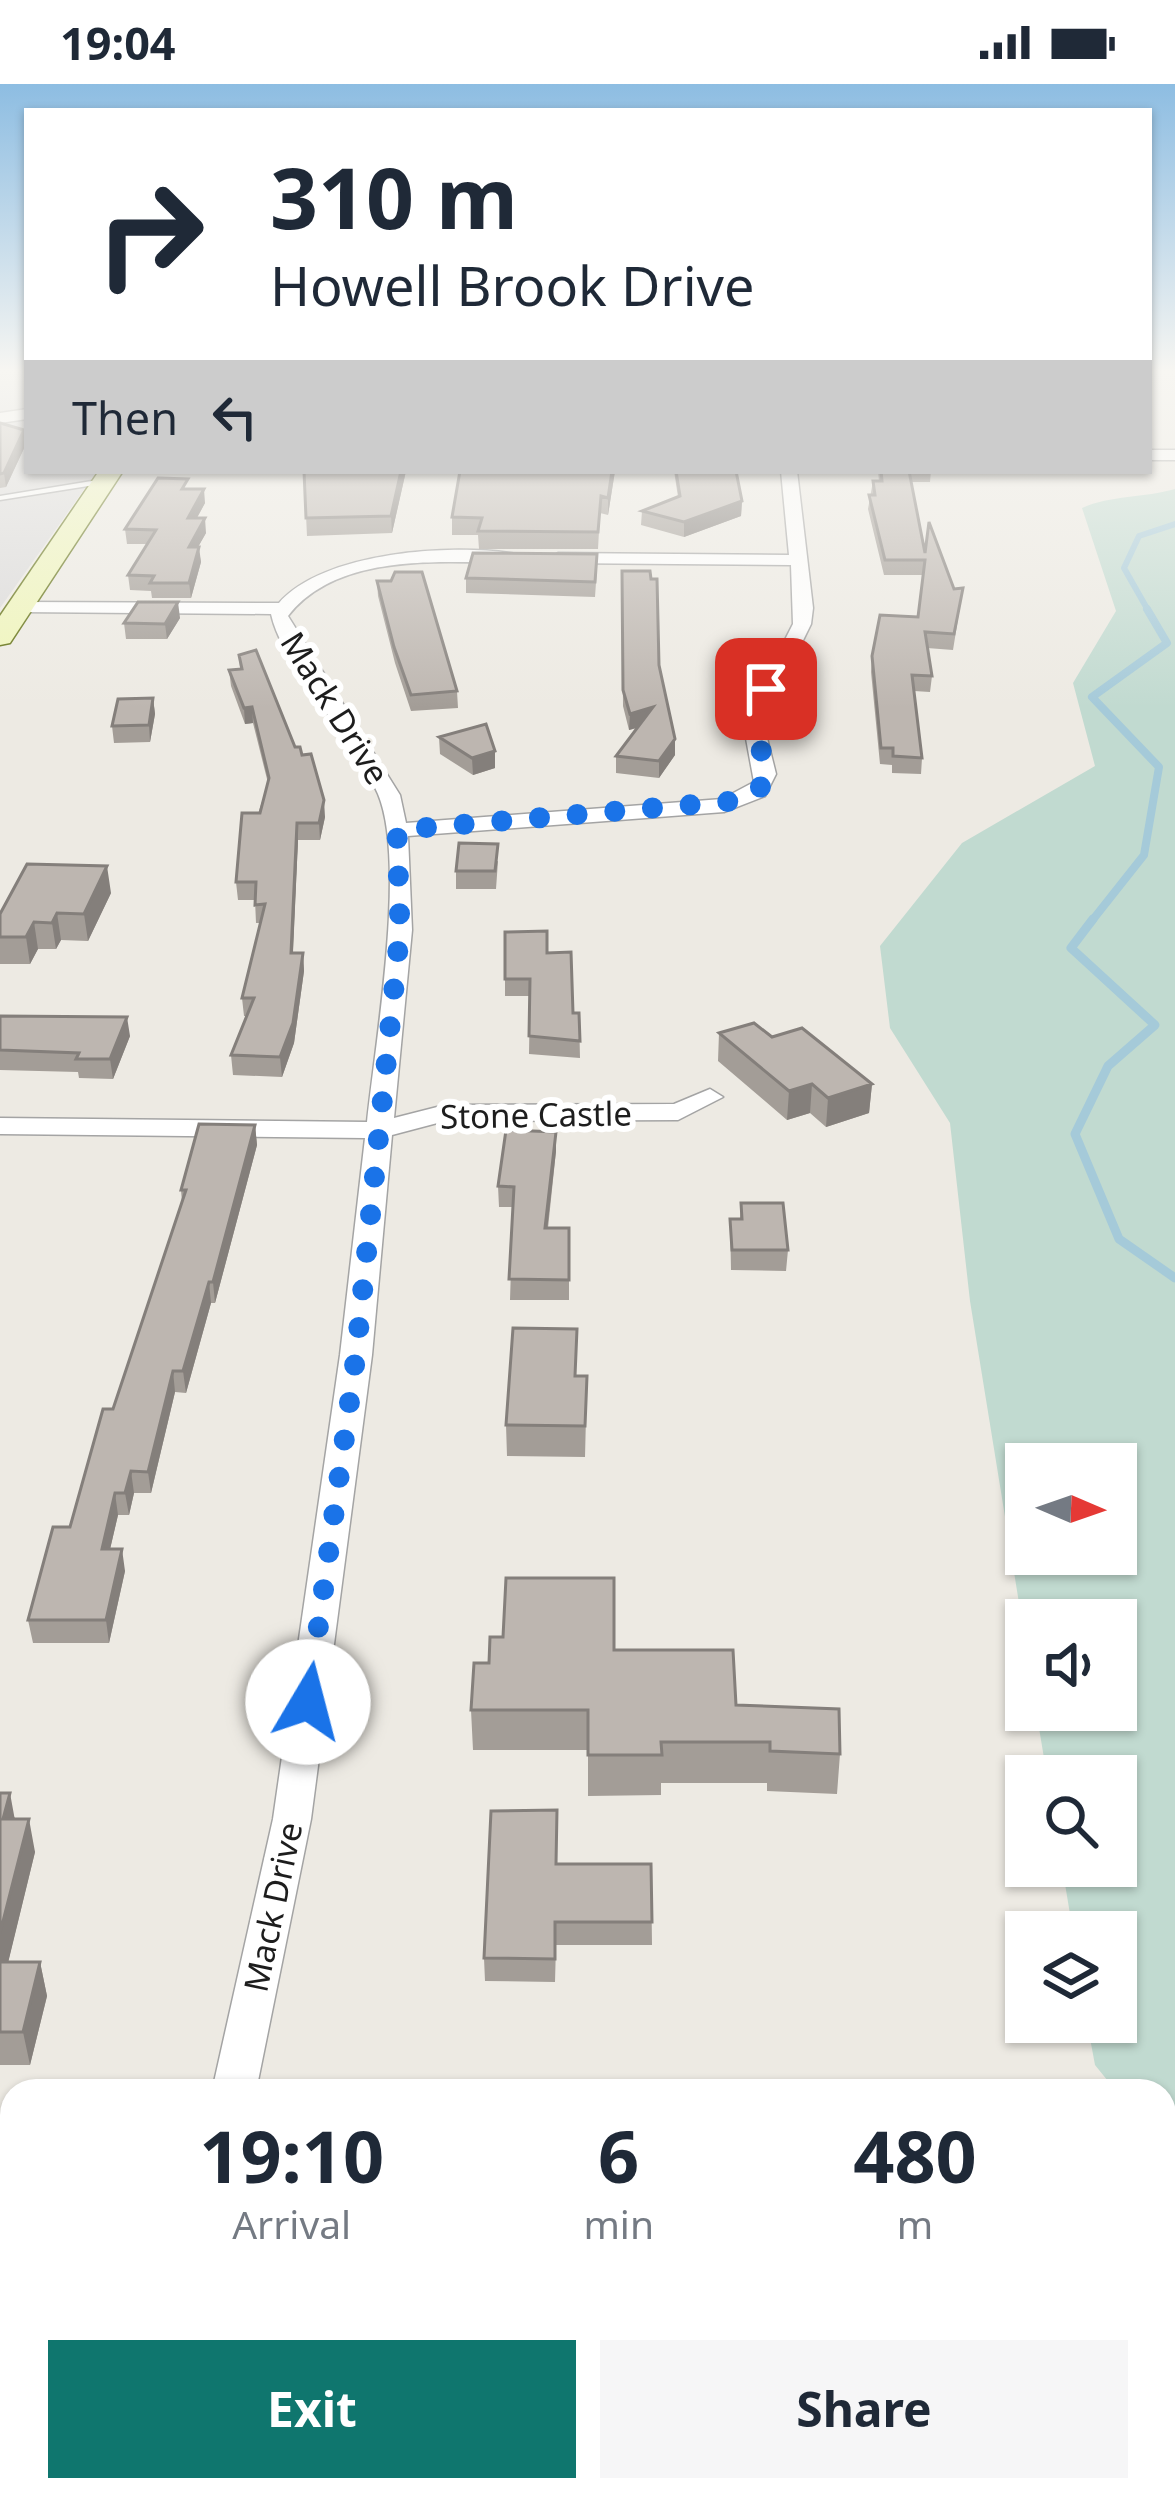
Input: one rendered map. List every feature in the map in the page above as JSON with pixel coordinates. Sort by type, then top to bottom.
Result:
[{"type":"main road","points":[[0,637],[104,482]]},
{"type":"street","points":[[397,830],[724,805],[756,793],[764,785],[768,767],[753,722],[802,624],[790,482]]},
{"type":"street","points":[[20,607],[284,608],[303,589],[330,578],[410,558],[797,560]]},
{"type":"street","name":"Mack Drive","points":[[237,2079],[292,1819],[356,1355],[400,930],[397,830],[388,794],[284,627],[279,616],[284,608]]},
{"type":"street","name":"Stone Castle","points":[[0,1126],[379,1130],[445,1113],[678,1112],[710,1097]]},
{"type":"lane","points":[[0,498],[80,482]]},
{"type":"shaded area","points":[[0,482],[89,482],[0,608]]},
{"type":"green space","points":[[1175,489],[1175,2079],[1106,2079],[1095,2065],[1091,2043],[1137,2043],[1137,1911],[1070,1911],[1066,1887],[1137,1887],[1137,1755],[1044,1755],[1040,1731],[1137,1731],[1137,1599],[1018,1599],[1014,1575],[1137,1575],[1137,1443],[1005,1443],[1005,1517],[970,1301],[950,1123],[890,1028],[880,946],[962,843],[1095,766],[1073,683],[1116,611],[1082,508]]},
{"type":"building","points":[[156,482],[186,482],[182,489],[204,489],[188,518],[205,518],[189,547],[199,547],[189,583],[150,583],[154,576],[128,575],[156,530],[125,529]]},
{"type":"building","points":[[304,482],[399,482],[391,516],[306,518]]},
{"type":"building","points":[[458,482],[610,482],[608,498],[601,496],[598,532],[478,531],[482,518],[452,517]]},
{"type":"building","points":[[678,482],[738,482],[742,501],[684,522],[642,511],[680,496]]},
{"type":"building","points":[[873,482],[911,482],[925,553],[929,522],[954,589],[963,588],[954,634],[925,632],[932,676],[912,675],[922,758],[893,756],[893,748],[881,748],[872,656],[880,615],[918,617],[925,560],[885,560],[869,495],[875,495]]},
{"type":"building","points":[[473,553],[597,554],[595,582],[466,578]]},
{"type":"building","points":[[622,571],[650,571],[651,579],[657,579],[659,665],[675,739],[659,761],[616,756],[653,707],[630,714],[623,690]]},
{"type":"building","points":[[395,572],[422,572],[457,691],[411,695],[377,581],[391,581]]},
{"type":"building","points":[[138,602],[178,602],[165,624],[124,623]]},
{"type":"building","points":[[256,650],[295,747],[300,747],[302,755],[311,754],[324,800],[319,823],[297,823],[291,953],[303,953],[293,1023],[280,1057],[231,1055],[254,998],[242,998],[265,904],[255,905],[256,882],[236,882],[242,813],[260,813],[269,778],[252,707],[244,708],[229,670],[242,669],[239,655]]},
{"type":"building","points":[[153,698],[149,725],[112,726],[118,699]]},
{"type":"building","points":[[486,724],[495,751],[472,758],[439,737]]},
{"type":"building","points":[[459,843],[498,844],[495,871],[456,871]]},
{"type":"building","points":[[27,864],[107,866],[84,914],[57,913],[52,923],[34,922],[26,937],[0,937],[0,914]]},
{"type":"building","points":[[547,931],[547,953],[571,952],[573,1013],[579,1013],[580,1041],[529,1036],[530,979],[505,979],[505,932]]},
{"type":"building","points":[[0,1016],[127,1017],[110,1059],[76,1059],[79,1053],[0,1050]]},
{"type":"building","points":[[754,1023],[772,1037],[802,1028],[872,1084],[828,1098],[812,1084],[789,1091],[719,1033]]},
{"type":"building","points":[[199,1124],[255,1125],[213,1282],[209,1282],[183,1371],[173,1371],[148,1472],[131,1471],[125,1493],[115,1493],[102,1549],[122,1549],[106,1620],[28,1620],[53,1527],[70,1527],[103,1409],[113,1409],[186,1190],[181,1190]]},
{"type":"building","points":[[506,1130],[556,1132],[545,1228],[569,1228],[569,1280],[509,1279],[514,1187],[498,1186]]},
{"type":"building","points":[[741,1203],[783,1203],[788,1250],[732,1250],[730,1219],[742,1219]]},
{"type":"building","points":[[513,1328],[577,1329],[575,1376],[587,1376],[585,1426],[506,1425]]},
{"type":"building","points":[[506,1578],[614,1578],[614,1650],[733,1650],[736,1705],[839,1709],[840,1754],[770,1751],[770,1742],[661,1742],[662,1755],[588,1755],[588,1710],[471,1710],[474,1663],[489,1663],[490,1637],[503,1637]]},
{"type":"building","points":[[0,1793],[10,1793],[3,1819],[29,1819],[0,1933]]},
{"type":"building","points":[[557,1810],[556,1864],[651,1864],[652,1922],[555,1922],[555,1959],[484,1958],[491,1811]]},
{"type":"building","points":[[0,1962],[40,1962],[23,2032],[0,2032]]},
{"type":"waterway","points":[[1149,612],[1124,568],[1139,536],[1175,524]]},
{"type":"waterway","points":[[1091,922],[1144,855],[1159,767],[1092,697],[1167,643],[1147,609]]},
{"type":"waterway","points":[[1093,919],[1071,948],[1155,1025],[1108,1066],[1075,1134],[1119,1239],[1175,1278]]},
{"type":"route","points":[[308,1702],[356,1355],[400,930],[397,830],[746,800],[764,785],[768,767],[753,722],[766,689]]}]
